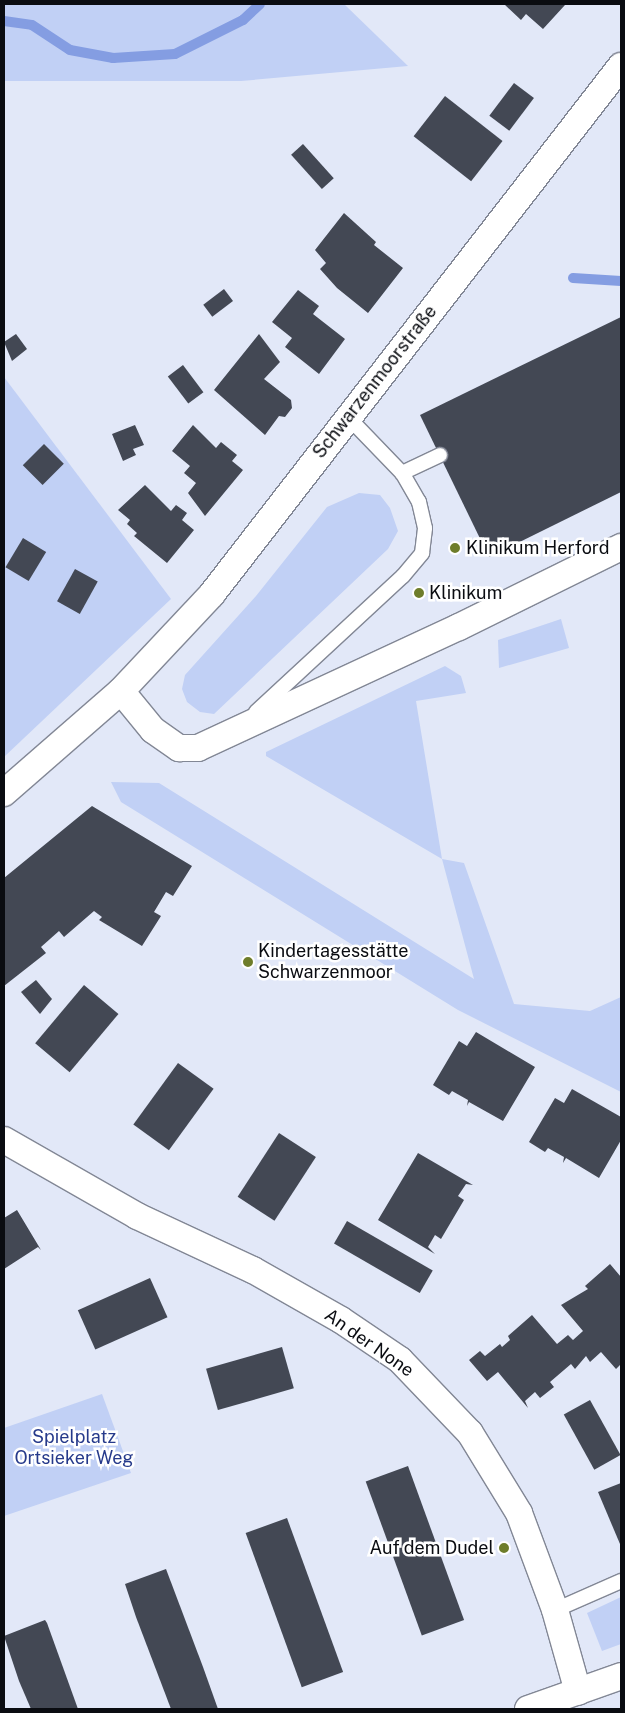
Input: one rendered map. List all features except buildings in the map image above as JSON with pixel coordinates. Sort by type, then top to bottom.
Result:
[{"type":"street","name":"Schwarzenmoorstraße","points":[[4,793],[121,691],[212,594],[621,66]]},
{"type":"street","points":[[121,691],[153,730],[179,748],[198,748],[459,627],[621,547]]},
{"type":"street","name":"An der None","points":[[4,1140],[137,1216],[253,1270],[341,1320],[400,1360],[470,1433],[496,1471],[519,1513],[555,1610],[578,1692]]},
{"type":"street","points":[[528,1709],[621,1676]]},
{"type":"lane","points":[[239,728],[371,606],[422,553],[424,528],[419,502],[402,473],[348,416]]},
{"type":"lane","points":[[402,473],[440,455]]},
{"type":"lane","points":[[555,1610],[621,1581]]},
{"type":"green space","points":[[4,4],[344,4],[408,66],[241,81],[4,81]]},
{"type":"green space","points":[[4,377],[171,599],[4,757]]},
{"type":"green space","points":[[359,493],[380,495],[390,508],[398,531],[388,549],[214,714],[200,712],[187,702],[182,689],[185,675],[256,596],[327,507]]},
{"type":"green space","points":[[561,619],[569,648],[499,668],[498,640]]},
{"type":"green space","points":[[445,666],[461,676],[466,693],[416,701],[442,859],[266,756],[266,752]]},
{"type":"green space","points":[[111,782],[159,783],[474,979],[442,859],[464,863],[514,1004],[590,1011],[621,997],[621,1092],[458,1010],[121,802]]},
{"type":"green space","name":"Spielplatz Ortsieker Weg","points":[[102,1394],[131,1473],[4,1516],[4,1428]]},
{"type":"green space","points":[[621,1597],[621,1644],[602,1651],[587,1613]]},
{"type":"waterway","points":[[4,21],[32,25],[70,50],[113,58],[175,54],[243,20],[260,4]]},
{"type":"waterway","points":[[573,278],[621,281]]},
{"type":"place","name":"Klinikum Herford","points":[[455,548]]},
{"type":"place","name":"Klinikum","points":[[419,593]]},
{"type":"place","name":"Kindertagesstätte Schwarzenmoor","points":[[248,962]]},
{"type":"place","name":"Auf dem Dudel","points":[[504,1548]]}]
